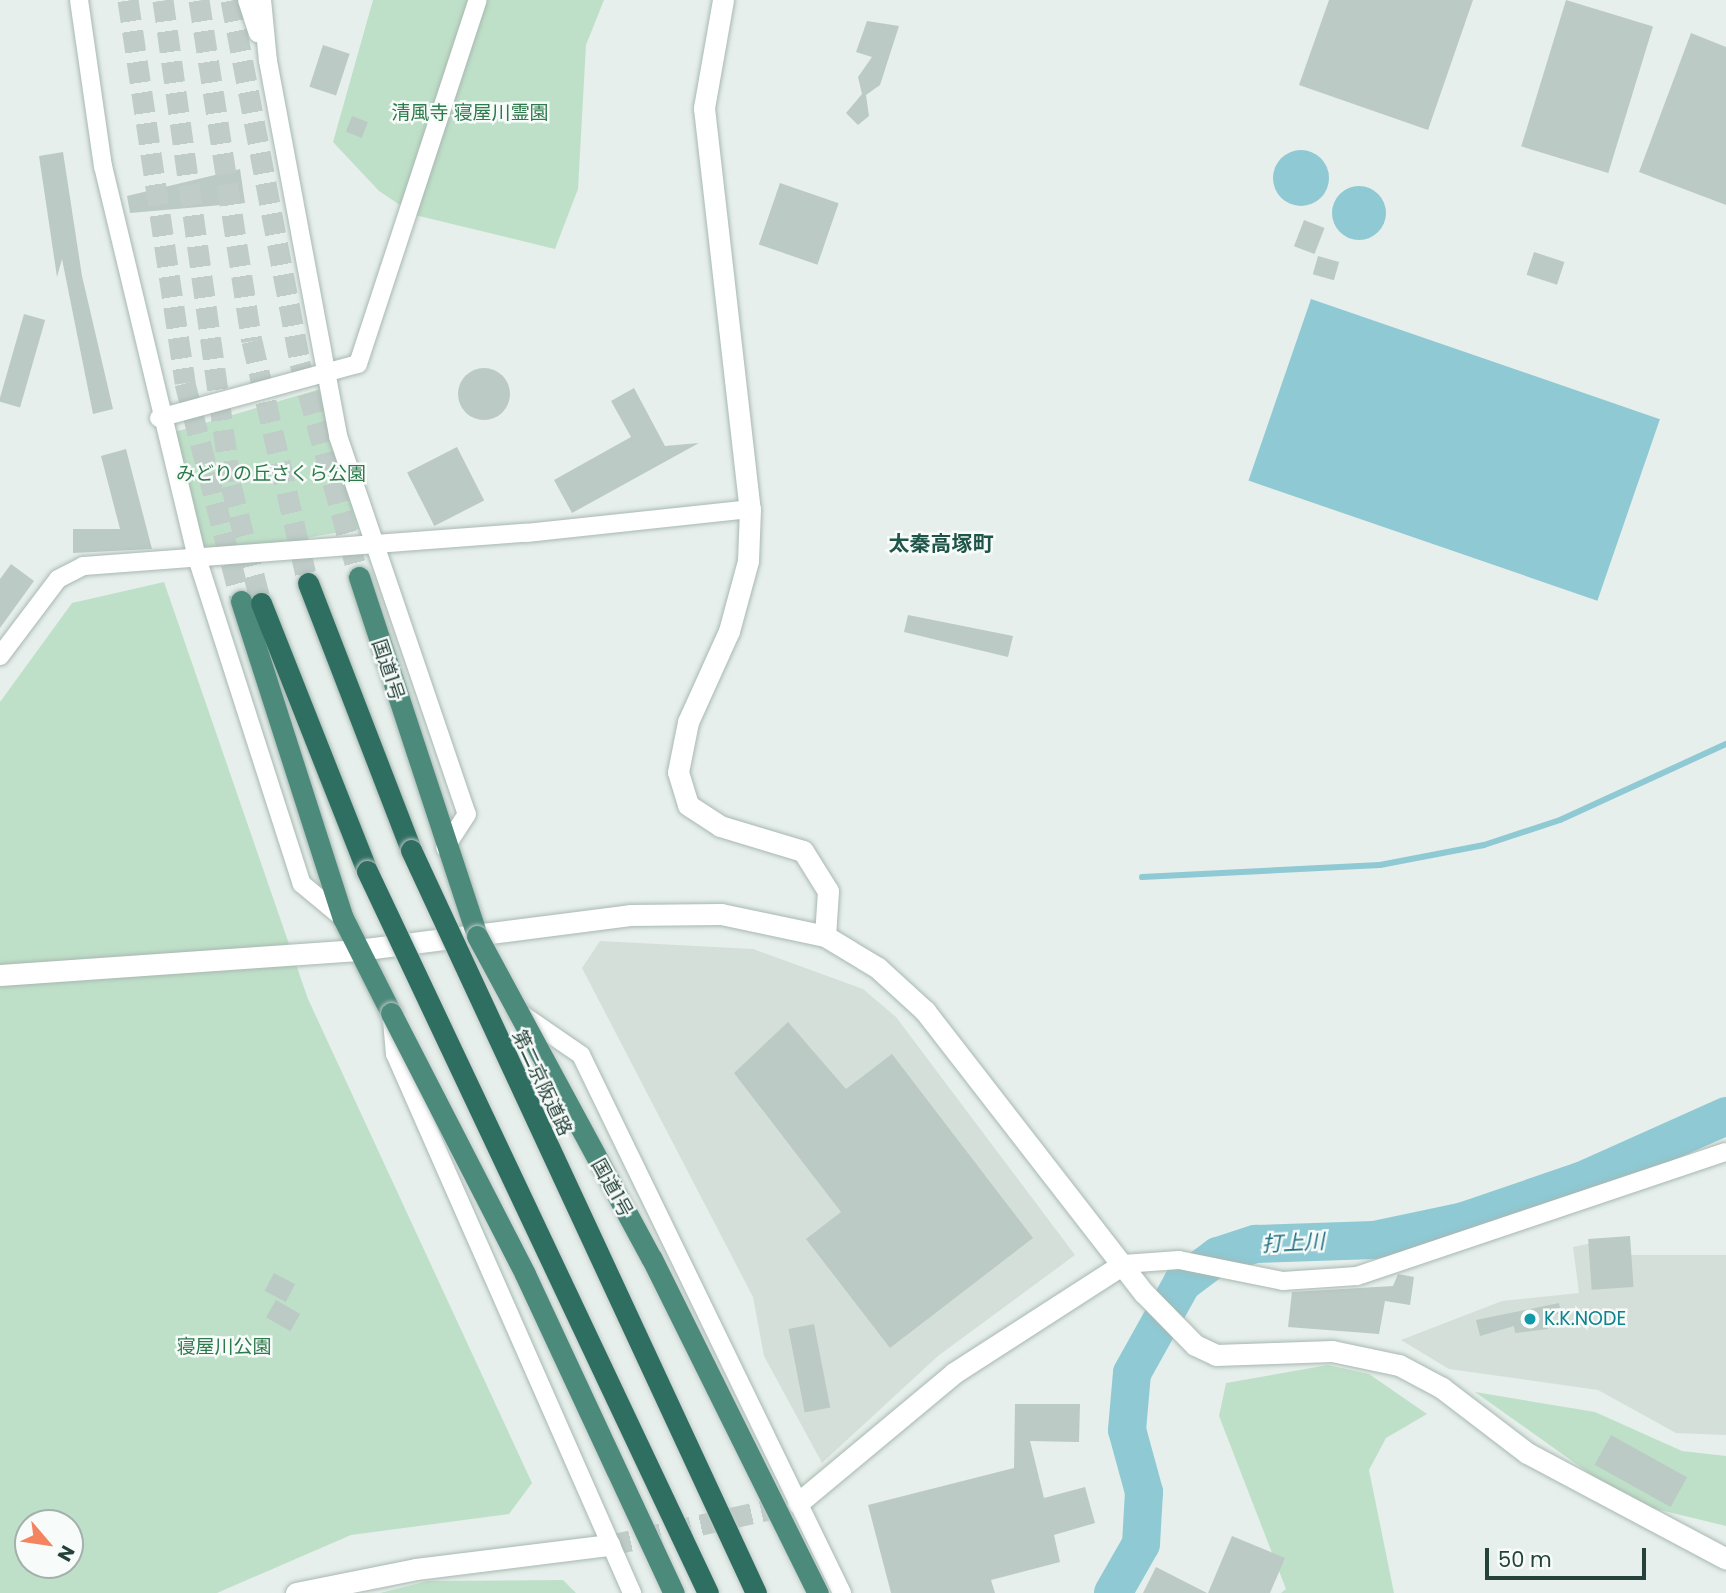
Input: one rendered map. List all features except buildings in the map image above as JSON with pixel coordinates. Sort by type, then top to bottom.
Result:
[{"type":"highway","name":"国道1号","points":[[359,577],[445,848],[477,936],[511,1007],[652,1259],[818,1593]]},
{"type":"highway","name":"第二京阪道路","points":[[308,583],[411,850],[756,1593]]},
{"type":"highway","points":[[674,1593],[525,1274],[343,918],[251,602],[367,871],[708,1593]]},
{"type":"street","points":[[79,0],[103,166],[159,418],[198,561],[302,884],[343,918]]},
{"type":"street","points":[[247,0],[268,61]]},
{"type":"street","points":[[262,0],[268,61],[338,436],[372,543],[467,814],[445,848]]},
{"type":"street","points":[[159,418],[358,364],[478,0]]},
{"type":"street","points":[[723,0],[704,108],[750,509],[748,561],[729,631],[688,722],[678,772],[688,805],[720,826],[803,851],[828,891],[825,936]]},
{"type":"street","points":[[0,656],[58,579],[83,566],[198,561],[750,509]]},
{"type":"street","points":[[0,975],[358,950],[631,915],[721,914],[825,936],[878,968],[925,1011],[1177,1332],[1216,1356],[1332,1351],[1399,1365],[1442,1388],[1527,1453],[1726,1559]]},
{"type":"street","points":[[511,1007],[581,1055],[842,1593]]},
{"type":"street","points":[[391,1013],[395,1054],[632,1593]]},
{"type":"street","points":[[797,1503],[954,1373],[1123,1264],[1179,1260],[1283,1281],[1357,1276],[1726,1152]]},
{"type":"street","points":[[296,1593],[416,1569],[610,1545]]},
{"type":"shaded area","points":[[600,941],[753,949],[863,989],[896,1017],[1075,1255],[938,1356],[822,1463],[764,1356],[753,1297],[582,968]]},
{"type":"shaded area","points":[[1620,1237],[1627,1255],[1726,1255],[1726,1435],[1676,1433],[1598,1390],[1449,1369],[1401,1340],[1502,1301],[1579,1293],[1573,1247]]},
{"type":"green space","name":"清風寺 寝屋川霊園","points":[[373,0],[604,0],[586,45],[578,189],[555,249],[415,215],[379,191],[333,142]]},
{"type":"green space","name":"みどりの丘さくら公園","points":[[320,389],[359,529],[191,557],[168,434]]},
{"type":"green space","name":"寝屋川公園","points":[[164,582],[308,999],[532,1483],[509,1514],[351,1535],[217,1593],[0,1593],[0,702],[72,603]]},
{"type":"green space","points":[[1328,1365],[1369,1374],[1427,1414],[1386,1438],[1369,1470],[1394,1593],[1281,1593],[1286,1589],[1219,1416],[1226,1383]]},
{"type":"green space","points":[[1475,1392],[1595,1412],[1682,1451],[1726,1456],[1726,1526],[1631,1503]]},
{"type":"green space","points":[[563,1580],[576,1593],[380,1593],[428,1581]]},
{"type":"water","points":[[1301,150],[1312,152],[1321,158],[1327,167],[1327,189],[1321,198],[1312,204],[1301,206],[1290,204],[1281,198],[1275,189],[1273,178],[1275,167],[1281,158],[1290,152]]},
{"type":"water","points":[[1364,186],[1374,190],[1382,198],[1386,213],[1382,228],[1374,236],[1354,240],[1344,236],[1336,228],[1332,208],[1336,198],[1344,190]]},
{"type":"water","points":[[1311,299],[1660,419],[1597,601],[1248,481]]},
{"type":"waterway","points":[[1142,877],[1380,865],[1484,845],[1560,820],[1726,744]]},
{"type":"waterway","name":"打上川","points":[[1113,1593],[1141,1544],[1144,1492],[1127,1430],[1132,1373],[1182,1283],[1218,1256],[1256,1244],[1374,1240],[1464,1221],[1581,1181],[1726,1116]]},
{"type":"tunnel","points":[[128,0],[185,383],[241,601]]},
{"type":"tunnel","points":[[163,0],[231,485],[261,603]]},
{"type":"tunnel","points":[[199,0],[252,341],[308,583]]},
{"type":"tunnel","points":[[231,0],[300,363],[359,577]]},
{"type":"tunnel","points":[[610,1545],[798,1503]]},
{"type":"place","name":"K.K.NODE","points":[[1530,1319]]},
{"type":"district","name":"太秦高塚町","points":[[941,544]]}]
